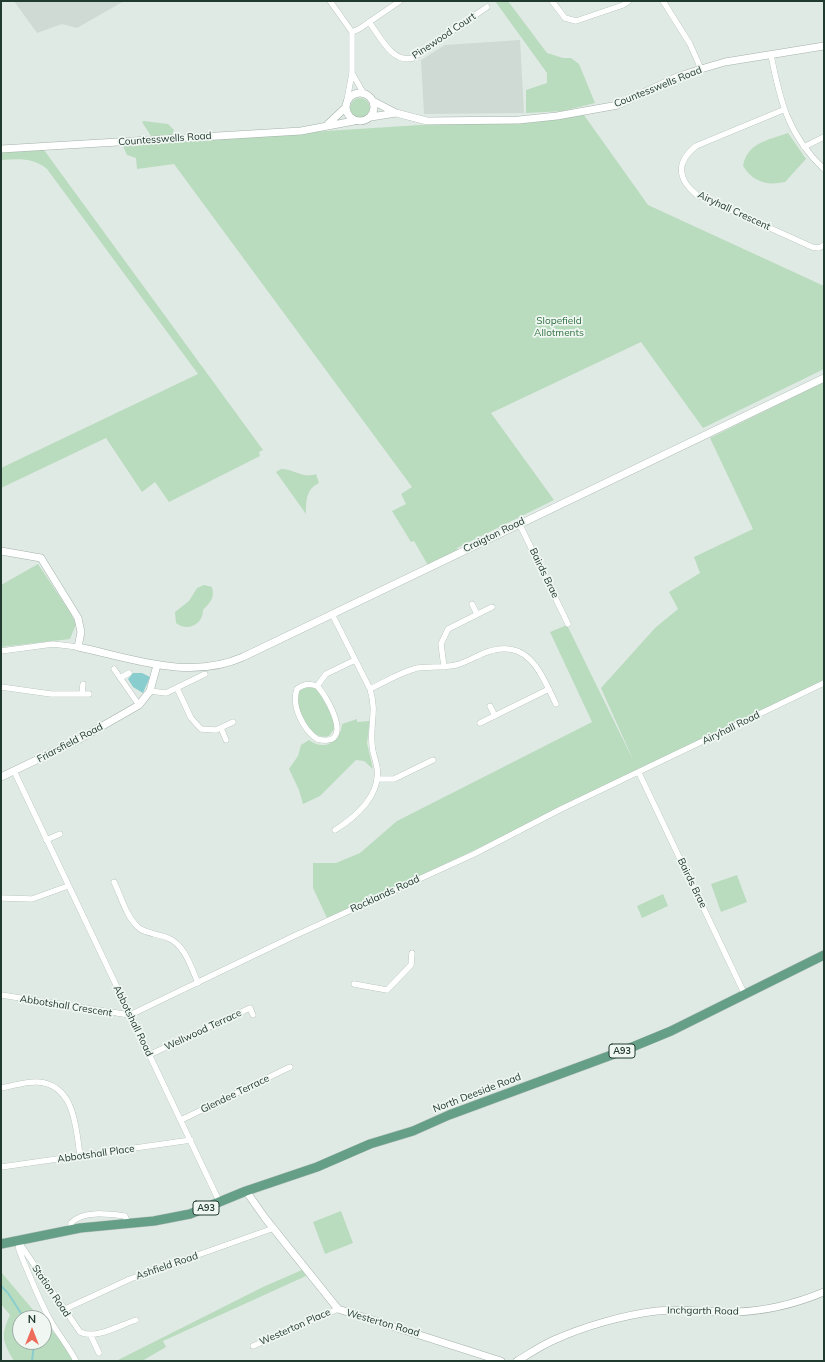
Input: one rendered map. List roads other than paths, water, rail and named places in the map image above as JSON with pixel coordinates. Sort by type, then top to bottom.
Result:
[{"type":"main road","name":"North Deeside Road","points":[[1,1244],[71,1230],[171,1219],[190,1214],[220,1203],[246,1191],[317,1167],[370,1144],[413,1131],[449,1115],[626,1050],[671,1031],[744,993],[824,955]]},
{"type":"street","points":[[330,1],[352,32],[352,73],[345,108],[348,116],[354,121],[363,122],[371,117],[374,109],[372,101],[364,94],[352,73]]},
{"type":"street","points":[[352,32],[400,1]]},
{"type":"street","points":[[552,1],[565,18],[576,21],[623,5],[628,1]]},
{"type":"street","points":[[663,1],[690,44],[701,69]]},
{"type":"street","name":"Pinewood Court","points":[[369,22],[394,55],[402,60],[407,60],[487,7]]},
{"type":"street","name":"Countesswells Road","points":[[372,101],[396,113],[416,119],[442,122],[519,120],[557,116],[618,104],[677,77],[725,62],[824,46]]},
{"type":"street","points":[[771,55],[783,110],[804,147],[824,169]]},
{"type":"street","points":[[347,100],[355,94],[364,94]]},
{"type":"street","name":"Countesswells Road","points":[[328,124],[345,108]]},
{"type":"street","name":"Airyhall Crescent","points":[[783,110],[696,146],[688,152],[683,161],[681,171],[683,181],[697,195],[812,248],[819,248],[824,245]]},
{"type":"street","name":"Countesswells Road","points":[[371,117],[396,113]]},
{"type":"street","name":"Countesswells Road","points":[[1,149],[301,131],[328,124],[354,121]]},
{"type":"street","points":[[804,147],[824,137]]},
{"type":"street","name":"Craigton Road","points":[[78,647],[157,665],[200,667],[235,661],[519,523],[824,378]]},
{"type":"street","name":"Bairds Brae","points":[[519,523],[568,624]]},
{"type":"street","points":[[1,551],[41,558],[78,618],[80,632],[78,647],[53,644],[1,651]]},
{"type":"street","points":[[472,604],[477,614]]},
{"type":"street","points":[[444,667],[441,644],[448,629],[492,607]]},
{"type":"street","points":[[332,614],[370,689],[374,712],[372,744],[377,767],[377,779],[370,796],[359,813],[335,830]]},
{"type":"street","points":[[370,689],[410,670],[422,667],[444,667],[458,664],[489,651],[508,649],[521,652],[532,661],[541,672],[556,704]]},
{"type":"street","points":[[317,686],[326,674],[355,660]]},
{"type":"street","points":[[114,669],[139,705],[150,691],[157,665]]},
{"type":"street","points":[[120,678],[129,673]]},
{"type":"street","points":[[150,691],[161,693],[177,688],[205,674]]},
{"type":"street","name":"Airyhall Road","points":[[639,773],[824,683]]},
{"type":"street","points":[[82,694],[83,684]]},
{"type":"street","points":[[307,684],[317,686],[329,701],[336,718],[337,730],[332,738],[328,740],[317,739],[312,736],[305,727],[296,705],[295,695],[301,686],[307,684]]},
{"type":"street","points":[[1,687],[51,694],[89,694]]},
{"type":"street","points":[[177,688],[196,724],[208,730],[221,728],[233,722]]},
{"type":"street","points":[[480,723],[549,689]]},
{"type":"street","name":"Friarsfield Road","points":[[1,777],[78,740],[139,705]]},
{"type":"street","points":[[490,706],[495,716]]},
{"type":"street","points":[[221,728],[226,740]]},
{"type":"street","points":[[377,779],[394,779],[433,760]]},
{"type":"street","name":"Abbotshall Road","points":[[14,771],[220,1203]]},
{"type":"street","name":"Bairds Brae","points":[[639,773],[744,993]]},
{"type":"street","name":"Rocklands Road","points":[[130,1015],[328,920],[474,854],[639,773]]},
{"type":"street","points":[[46,840],[60,834]]},
{"type":"street","points":[[114,882],[131,918],[139,928],[154,935],[168,938],[178,944],[185,953],[198,983]]},
{"type":"street","points":[[1,898],[32,899],[68,886]]},
{"type":"street","points":[[354,984],[387,990],[411,965],[412,953]]},
{"type":"street","name":"Abbotshall Crescent","points":[[1,995],[130,1015]]},
{"type":"street","name":"Wellwood Terrace","points":[[149,1055],[250,1008],[253,1015]]},
{"type":"street","name":"Glendee Terrace","points":[[181,1120],[290,1067]]},
{"type":"street","points":[[1,1088],[29,1082],[39,1082],[59,1090],[68,1099],[72,1109],[80,1156]]},
{"type":"street","name":"Abbotshall Place","points":[[1,1167],[191,1140]]},
{"type":"street","name":"Westerton Road","points":[[246,1191],[249,1197],[301,1264],[338,1309],[501,1361]]},
{"type":"street","name":"Ashfield Road","points":[[63,1310],[130,1279],[274,1228]]},
{"type":"street","points":[[18,1241],[19,1250],[48,1316],[57,1333],[68,1345],[76,1361]]},
{"type":"street","name":"Station Road","points":[[18,1241],[63,1310],[80,1332],[90,1334]]},
{"type":"street","name":"Inchgarth Road","points":[[518,1361],[553,1340],[585,1328],[632,1315],[678,1310],[735,1312],[762,1310],[786,1306],[824,1292]]},
{"type":"street","name":"Westerton Place","points":[[253,1346],[338,1309]]},
{"type":"street","points":[[99,1353],[90,1334],[136,1320]]},
{"type":"water","points":[[133,673],[142,673],[150,677],[143,693],[133,687],[128,679]]},
{"type":"waterway","points":[[1,1286],[8,1293],[19,1310]]},
{"type":"waterway","points":[[32,1361],[33,1350]]},
{"type":"park label","name":"Slopefield Allotments","points":[[559,326]]}]
